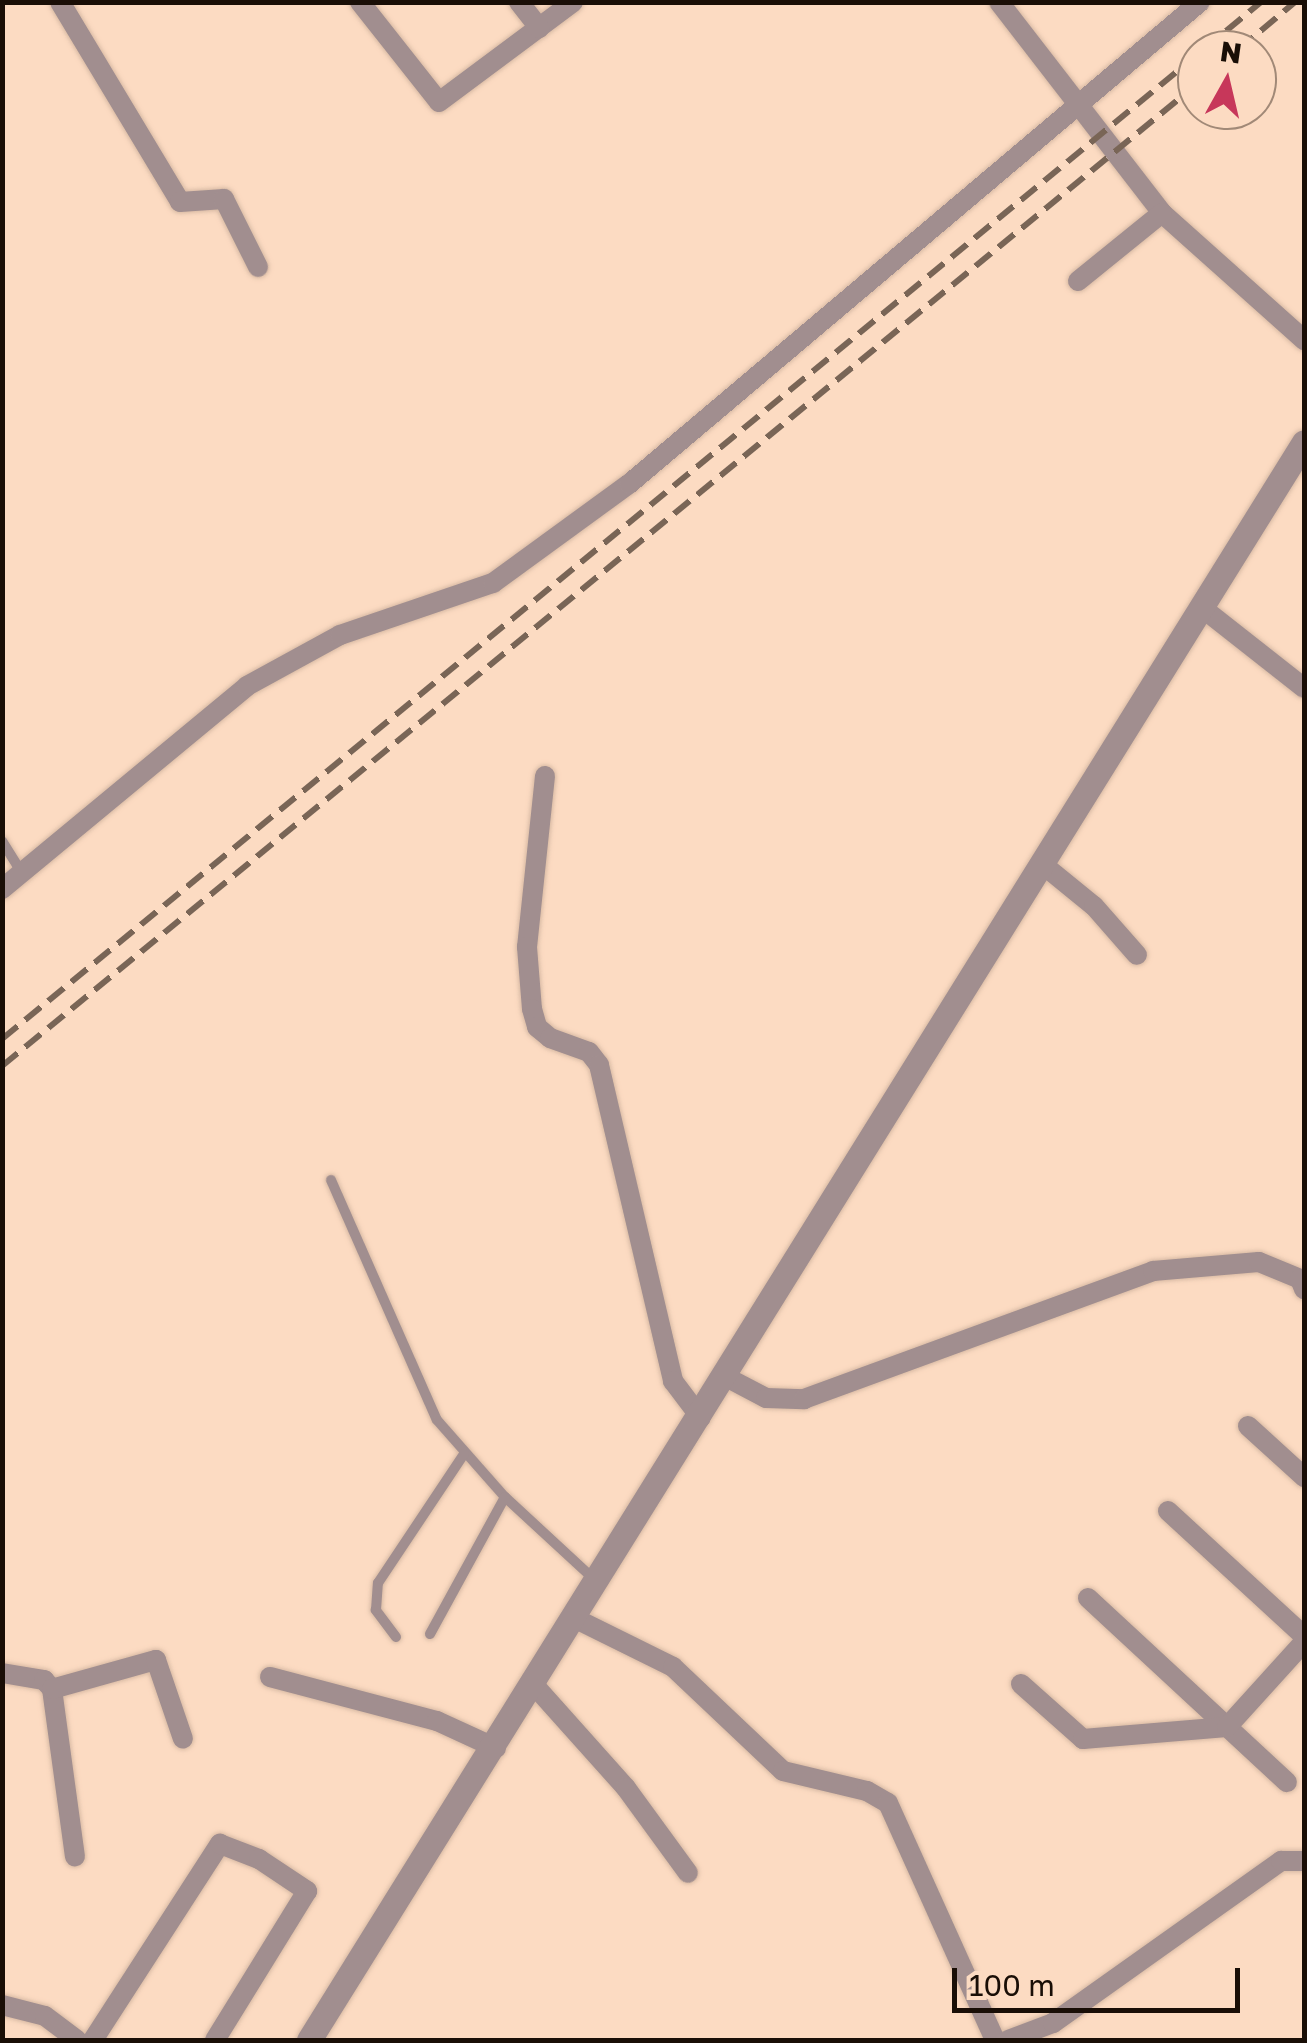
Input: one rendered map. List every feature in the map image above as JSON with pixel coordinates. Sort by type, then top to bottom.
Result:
[{"type":"street","points":[[60,2],[180,202],[224,199],[258,267]]},
{"type":"street","points":[[360,2],[439,102],[573,2]]},
{"type":"street","points":[[519,2],[540,28]]},
{"type":"street","points":[[998,2],[1081,103],[1162,213],[1304,340]]},
{"type":"street","points":[[2,889],[247,686],[340,634],[493,583],[584,517],[1200,2]]},
{"type":"street","points":[[1078,280],[1162,213]]},
{"type":"street","points":[[308,2040],[496,1748],[1041,862],[1205,610],[1304,442]]},
{"type":"street","points":[[1205,610],[1304,688]]},
{"type":"street","points":[[545,776],[527,946],[532,1009],[537,1026],[550,1038],[589,1052],[599,1065],[673,1381],[701,1418]]},
{"type":"street","points":[[1041,862],[1094,906],[1136,955]]},
{"type":"street","points":[[726,1377],[766,1398],[804,1399],[1153,1271],[1259,1262],[1304,1267]]},
{"type":"street","points":[[1259,1262],[1300,1279],[1304,1289]]},
{"type":"street","points":[[1248,1426],[1304,1477]]},
{"type":"street","points":[[1021,1684],[1082,1739],[1227,1727],[1304,1639],[1168,1512]]},
{"type":"street","points":[[1088,1598],[1287,1782]]},
{"type":"street","points":[[576,1619],[673,1667],[783,1771],[888,1803],[995,2040]]},
{"type":"street","points":[[52,1690],[156,1660],[183,1740]]},
{"type":"street","points":[[2,1673],[44,1680],[52,1690],[74,1856]]},
{"type":"street","points":[[270,1677],[437,1721],[496,1748]]},
{"type":"street","points":[[534,1685],[626,1788],[688,1873]]},
{"type":"street","points":[[93,2040],[220,1844],[259,1859],[307,1891],[215,2040]]},
{"type":"street","points":[[1008,2040],[1068,2013],[1281,1862],[1304,1861]]},
{"type":"street","points":[[2,2005],[45,2016],[77,2040]]},
{"type":"lane","points":[[2,841],[22,873]]},
{"type":"lane","points":[[332,1180],[425,1398],[464,1454],[599,1582]]},
{"type":"lane","points":[[396,1637],[376,1610],[378,1583],[464,1454]]},
{"type":"lane","points":[[430,1634],[505,1497]]},
{"type":"railway","points":[[1227,30],[1261,2]]},
{"type":"railway","points":[[1262,30],[1295,2]]},
{"type":"railway","points":[[2,1039],[1177,71]]},
{"type":"railway","points":[[2,1066],[1177,100]]}]
